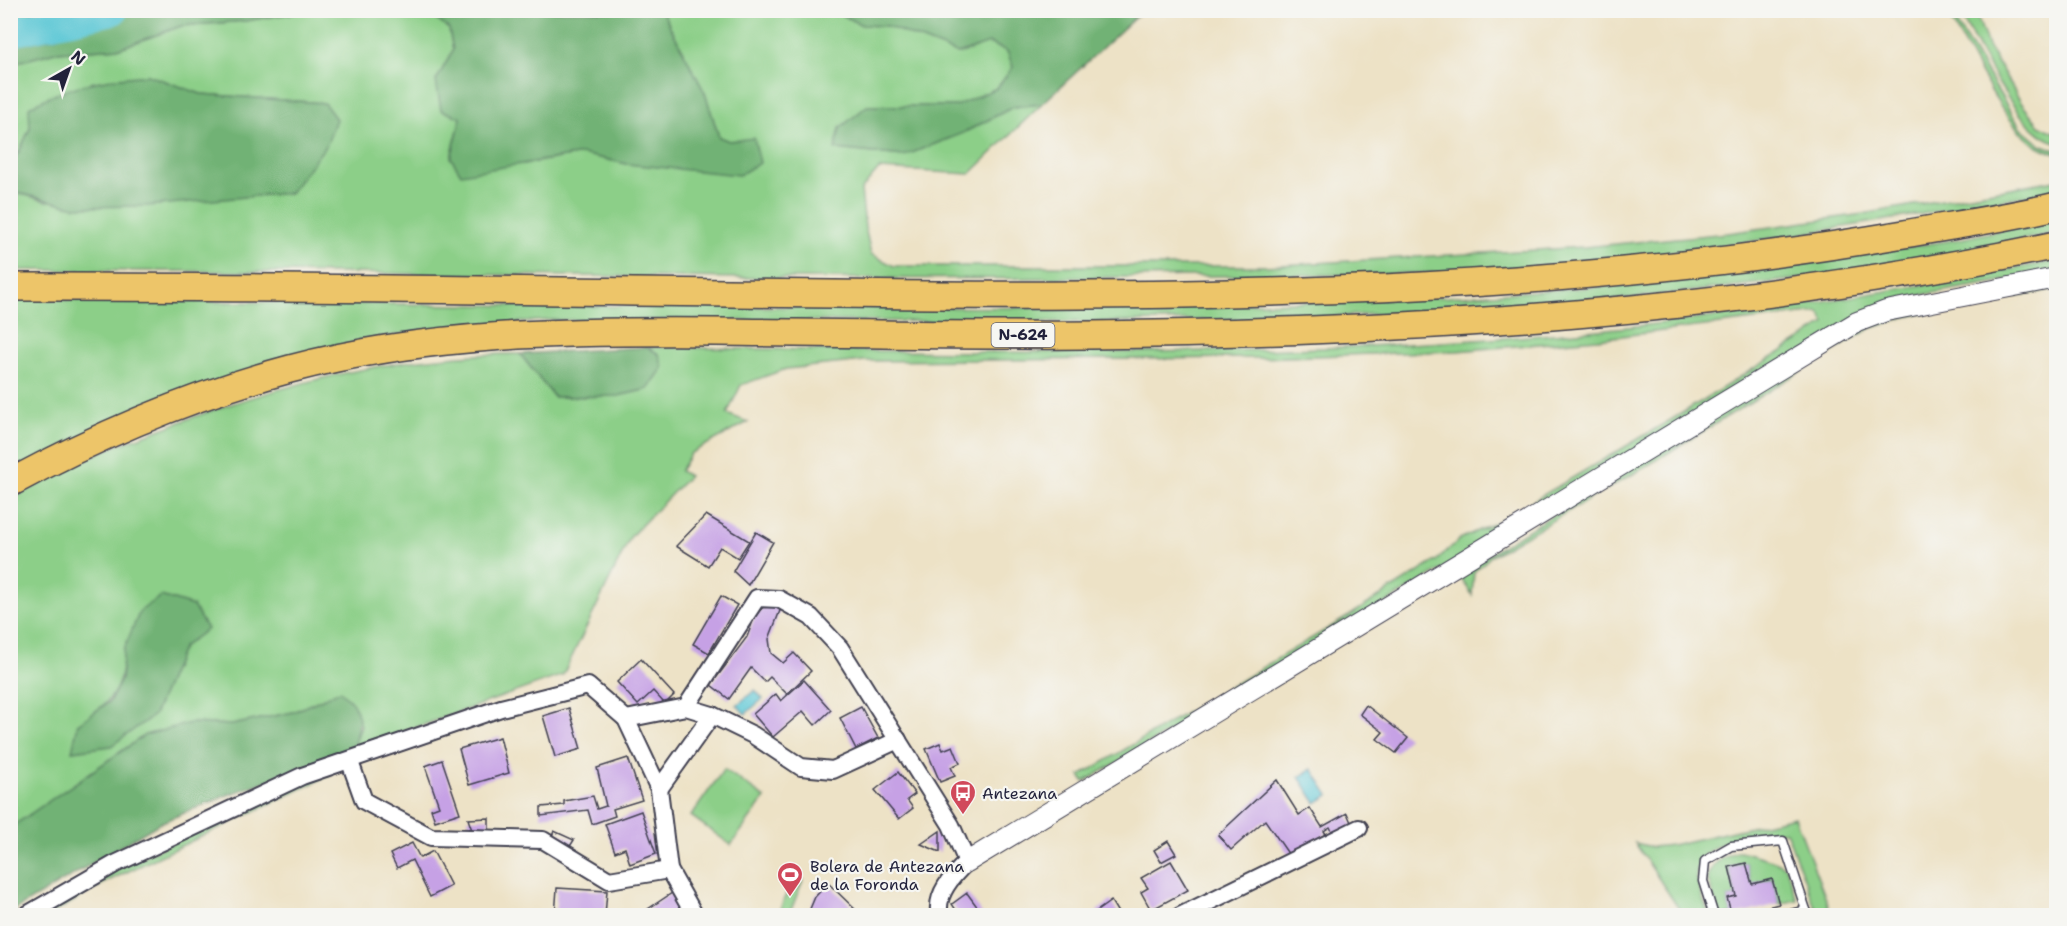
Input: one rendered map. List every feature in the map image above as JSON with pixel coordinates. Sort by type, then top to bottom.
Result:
[{"type":"highway","points":[[10,287],[1098,296],[1345,291],[1565,277],[1707,264],[1839,245],[2056,206]]},
{"type":"highway","name":"N-624","points":[[10,483],[143,419],[219,390],[303,366],[448,340],[632,331],[1088,335],[1303,332],[1540,319],[1710,302],[1866,280],[2056,245]]},
{"type":"street","points":[[940,915],[938,906],[952,876],[968,862],[1857,322],[1887,311],[2056,278]]},
{"type":"street","points":[[686,707],[757,598],[779,599],[811,617],[840,648],[951,825],[968,862]]},
{"type":"street","points":[[25,915],[115,864],[302,776],[350,762],[501,708],[588,686],[626,719],[659,789],[669,870],[695,915]]},
{"type":"street","points":[[626,719],[686,707],[712,715],[753,735],[801,767],[833,770],[898,740]]},
{"type":"street","points":[[659,789],[712,715]]},
{"type":"street","points":[[350,762],[364,801],[431,837],[543,840],[609,880],[669,870]]},
{"type":"street","points":[[1180,915],[1359,828]]},
{"type":"lane","points":[[1714,915],[1703,881],[1705,861],[1731,846],[1783,841],[1807,913],[1783,915]]},
{"type":"green space","points":[[424,10],[449,29],[453,50],[436,81],[461,118],[451,157],[525,164],[582,154],[627,164],[678,167],[729,141],[719,137],[705,93],[662,11],[843,10],[842,15],[862,25],[887,26],[958,54],[988,43],[1007,51],[1014,67],[997,88],[956,106],[867,106],[835,149],[904,156],[963,133],[1013,107],[1042,104],[970,174],[879,169],[861,190],[865,227],[871,254],[894,266],[1265,266],[1585,247],[1728,233],[1863,214],[2056,180],[2056,190],[1752,241],[1598,260],[1444,272],[1351,275],[900,279],[11,270],[11,191],[46,201],[290,193],[306,170],[324,103],[201,94],[148,75],[30,128],[11,163],[11,64],[55,52],[120,48],[181,26],[245,21],[306,11]]},
{"type":"green space","points":[[962,10],[1142,11],[1042,104],[1013,107],[963,133],[904,156],[835,149],[840,128],[867,106],[956,106],[997,88],[1013,67],[1007,51],[989,43],[958,54],[887,26],[862,25],[842,15],[843,11],[927,11],[931,17]]},
{"type":"green space","points":[[11,11],[77,11],[11,24]]},
{"type":"green space","points":[[77,11],[306,11],[245,21],[181,26],[120,48],[55,52],[11,64],[11,46],[56,37],[52,15]]},
{"type":"green space","points":[[424,11],[662,11],[705,93],[719,137],[729,141],[754,138],[760,163],[739,175],[627,164],[582,154],[461,174],[451,158],[461,118],[441,110],[436,81],[453,50],[449,29]]},
{"type":"green space","points":[[1945,11],[1949,11],[2020,127],[2040,144],[2056,150],[2056,154],[2034,144],[2006,114]]},
{"type":"green space","points":[[1958,11],[1972,11],[1977,16],[1988,46],[2022,104],[2039,125],[2056,133],[2056,142],[2041,135],[2013,105]]},
{"type":"green space","points":[[148,75],[201,94],[324,103],[336,119],[327,144],[290,193],[147,206],[75,207],[11,191],[11,163],[30,128],[29,107],[58,93],[87,84]]},
{"type":"green space","points":[[2056,218],[2056,233],[1851,273],[1596,302],[1304,318],[1116,322],[552,320],[431,329],[356,342],[11,471],[11,299],[551,306],[1116,308],[1447,297],[1728,275],[1960,239]]},
{"type":"green space","points":[[2056,261],[2056,272],[1898,299],[1084,782],[1080,776],[1349,616],[1436,561],[1460,539],[1501,520],[1679,415],[1805,337],[1825,323],[1819,312],[1597,339],[1457,351],[1259,358],[864,361],[786,369],[741,385],[727,414],[748,422],[691,453],[680,471],[689,476],[631,536],[563,675],[353,750],[361,725],[340,691],[293,712],[232,725],[191,723],[145,735],[11,828],[11,499],[113,447],[206,412],[294,385],[384,365],[475,355],[520,354],[554,397],[618,396],[648,389],[659,354],[647,347],[1138,352],[1262,350],[1507,338],[1736,314]],"holes":[[[206,629],[183,647],[154,715],[78,724],[100,708],[113,694],[120,676],[124,649]]]},
{"type":"green space","points":[[2056,285],[2056,289],[1905,317],[1869,329],[1645,467],[1491,556],[1474,572],[1472,595],[1458,573],[1844,337],[1883,319]]},
{"type":"green space","points":[[647,347],[659,354],[663,368],[648,389],[618,396],[554,397],[520,354]]},
{"type":"green space","points":[[161,596],[193,606],[207,629],[183,647],[154,715],[111,746],[72,751],[78,724],[110,701],[121,680],[124,649],[140,611]]},
{"type":"green space","points":[[340,691],[357,711],[359,724],[353,750],[225,796],[160,823],[11,912],[10,828],[145,735],[191,723],[232,725],[293,712]]},
{"type":"green space","points":[[724,769],[765,798],[731,845],[691,816]]},
{"type":"green space","points":[[327,770],[330,775],[108,881],[50,915],[35,916],[108,873]]},
{"type":"green space","points":[[1795,817],[1832,915],[1818,915],[1786,831],[1729,842],[1715,847],[1705,855],[1698,865],[1697,879],[1709,915],[1683,915],[1635,843],[1652,847],[1672,845]]},
{"type":"green space","points":[[1740,851],[1772,860],[1786,867],[1797,900],[1779,904],[1772,879],[1752,884],[1746,863],[1729,867],[1736,896],[1727,898],[1732,915],[1720,915],[1707,877],[1713,866],[1720,860]]},
{"type":"green space","name":"Bolera de Antezana de la Foronda","points":[[793,876],[803,880],[789,915],[778,915]]},
{"type":"water","points":[[52,15],[57,37],[11,46],[11,24]]},
{"type":"water","points":[[755,690],[763,699],[745,714],[737,705]]},
{"type":"water","points":[[1312,769],[1329,795],[1316,803],[1299,777]]},
{"type":"building","points":[[706,515],[749,541],[738,558],[720,547],[708,566],[676,546]]},
{"type":"building","points":[[756,532],[773,542],[748,585],[733,571]]},
{"type":"building","points":[[721,596],[737,605],[709,653],[693,644]]},
{"type":"building","points":[[765,605],[781,608],[769,639],[771,653],[783,663],[794,653],[811,671],[787,694],[770,677],[765,682],[751,668],[729,699],[711,685],[747,637],[755,616]]},
{"type":"building","points":[[641,659],[674,695],[665,704],[653,691],[638,705],[617,682]]},
{"type":"building","points":[[804,680],[831,710],[815,725],[803,711],[773,737],[753,714],[776,694],[781,701]]},
{"type":"building","points":[[1366,705],[1408,738],[1396,753],[1377,739],[1383,732],[1360,714]]},
{"type":"building","points":[[861,707],[878,738],[856,749],[840,718]]},
{"type":"building","points":[[569,708],[581,749],[555,757],[543,716]]},
{"type":"building","points":[[500,737],[509,773],[469,785],[459,749]]},
{"type":"building","points":[[940,743],[943,750],[953,746],[960,763],[951,767],[955,776],[940,782],[926,749]]},
{"type":"building","points":[[628,758],[642,800],[613,809],[615,816],[592,824],[588,810],[541,816],[541,807],[564,805],[564,801],[593,796],[597,809],[606,806],[597,768]]},
{"type":"building","points":[[442,760],[460,813],[435,821],[431,809],[439,806],[425,766]]},
{"type":"building","points":[[898,772],[915,794],[907,800],[913,808],[899,819],[875,790]]},
{"type":"building","points":[[1277,780],[1299,815],[1310,808],[1322,827],[1347,813],[1353,827],[1334,835],[1330,827],[1324,831],[1326,834],[1289,855],[1265,820],[1231,850],[1218,835]]},
{"type":"building","points":[[641,811],[656,854],[630,864],[625,848],[615,852],[605,824]]},
{"type":"building","points":[[489,818],[489,833],[473,833],[468,819]]},
{"type":"building","points":[[554,831],[574,840],[567,851],[551,839]]},
{"type":"building","points":[[940,831],[940,852],[921,844]]},
{"type":"building","points":[[1168,841],[1176,854],[1161,862],[1154,850]]},
{"type":"building","points":[[412,843],[420,858],[433,851],[451,886],[430,897],[412,860],[397,868],[390,854]]},
{"type":"building","points":[[1171,861],[1188,890],[1151,910],[1141,892],[1148,888],[1141,878]]},
{"type":"building","points":[[1746,863],[1752,884],[1772,879],[1779,904],[1732,916],[1727,898],[1736,896],[1729,867]]},
{"type":"building","points":[[828,883],[862,916],[807,916],[815,897]]},
{"type":"building","points":[[557,888],[607,891],[605,916],[555,916]]},
{"type":"building","points":[[672,893],[687,916],[652,916],[648,909]]},
{"type":"building","points":[[967,893],[984,916],[960,916],[952,904]]},
{"type":"building","points":[[1111,901],[1120,916],[1100,916],[1097,911]]},
{"type":"waterway","points":[[10,32],[113,10]]},
{"type":"place","name":"Antezana","points":[[963,816]]},
{"type":"place","name":"Bolera de Antezana de la Foronda","points":[[790,898]]}]
